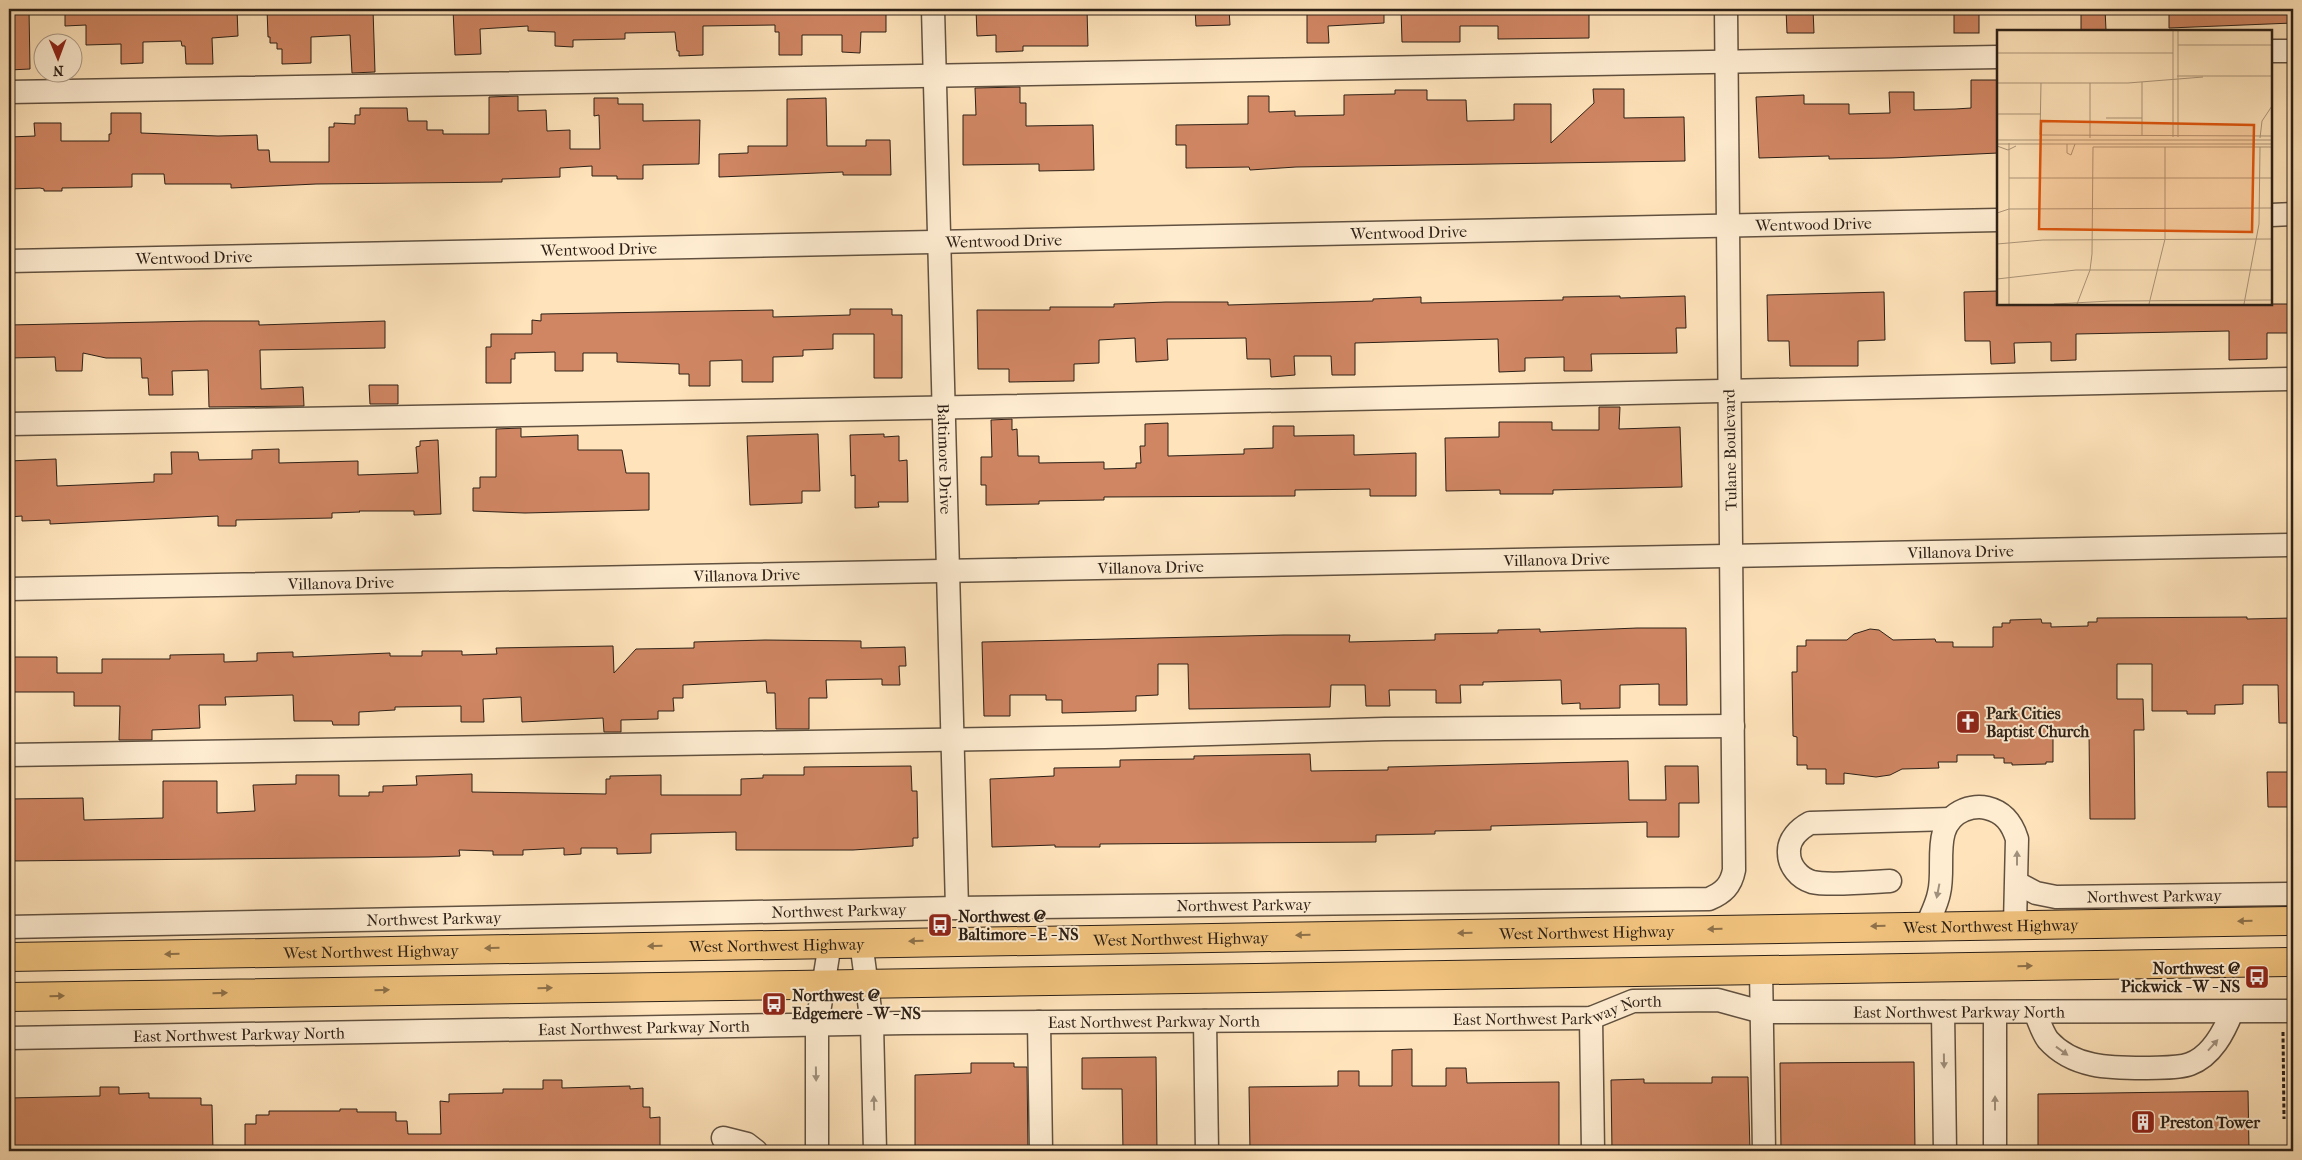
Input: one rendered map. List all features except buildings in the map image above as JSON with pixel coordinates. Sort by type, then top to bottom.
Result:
[{"type":"main road","name":"West Northwest Highway","points":[[9,957],[1927,925],[2293,921]]},
{"type":"main road","points":[[1763,970],[1806,953],[1995,950],[2009,940],[2015,924]]},
{"type":"main road","points":[[9,996],[2293,962]]},
{"type":"street","name":"Baltimore Drive","points":[[933,9],[948,572],[950,739],[956,908]]},
{"type":"street","name":"Tulane Boulevard","points":[[1726,9],[1734,870],[1727,889]]},
{"type":"street","points":[[2272,51],[2293,51]]},
{"type":"street","points":[[9,92],[1997,57]]},
{"type":"street","points":[[2272,215],[2293,214]]},
{"type":"street","name":"Wentwood Drive","points":[[9,261],[1997,220]]},
{"type":"street","points":[[9,424],[943,408],[2293,380]]},
{"type":"street","name":"Villanova Drive","points":[[9,589],[2293,545]]},
{"type":"street","points":[[9,755],[950,739],[1385,729],[1733,726]]},
{"type":"street","points":[[1927,925],[1939,892],[1944,830],[1960,812],[1972,807],[1996,810],[2014,827],[2018,839],[2015,924]]},
{"type":"street","points":[[1890,881],[1812,882],[1795,871],[1789,853],[1790,843],[1802,828],[1810,823],[1951,820]]},
{"type":"street","points":[[1850,821],[1916,830],[1933,839],[1941,854]]},
{"type":"street","name":"Northwest Parkway","points":[[2017,883],[2036,892],[2056,897],[2293,894]]},
{"type":"street","name":"Northwest Parkway","points":[[9,927],[956,908],[1709,899],[1727,889]]},
{"type":"street","points":[[861,942],[868,982],[872,1024],[875,1151]]},
{"type":"street","points":[[817,1151],[817,1025],[830,943]]},
{"type":"street","points":[[1763,970],[1764,1151]]},
{"type":"street","name":"East Northwest Parkway North","points":[[9,1038],[872,1024],[1591,1018],[1633,1001],[1718,1000],[1762,1012],[2288,1011]]},
{"type":"street","points":[[1943,1012],[1945,1151]]},
{"type":"street","points":[[1995,1012],[1995,1151]]},
{"type":"street","points":[[2035,1012],[2047,1038],[2064,1054],[2090,1065],[2107,1068],[2165,1067],[2190,1064],[2211,1049],[2223,1034],[2232,1012]]},
{"type":"street","points":[[1591,1018],[1593,1151]]},
{"type":"street","points":[[1040,1022],[1040,1151]]},
{"type":"street","points":[[1205,1022],[1207,1151]]},
{"type":"street","points":[[723,1138],[742,1142],[756,1151]]},
{"type":"path","points":[[2284,1119],[2288,1011]]},
{"type":"place","name":"Park Cities Baptist Church","points":[[1968,722]]},
{"type":"place","name":"Northwest @ Baltimore - E - NS","points":[[940,925]]},
{"type":"place","name":"Northwest @ Pickwick - W - NS","points":[[2257,977]]},
{"type":"place","name":"Northwest @ Edgemere - W - NS","points":[[774,1004]]},
{"type":"place","name":"Preston Tower","points":[[2143,1122]]}]
